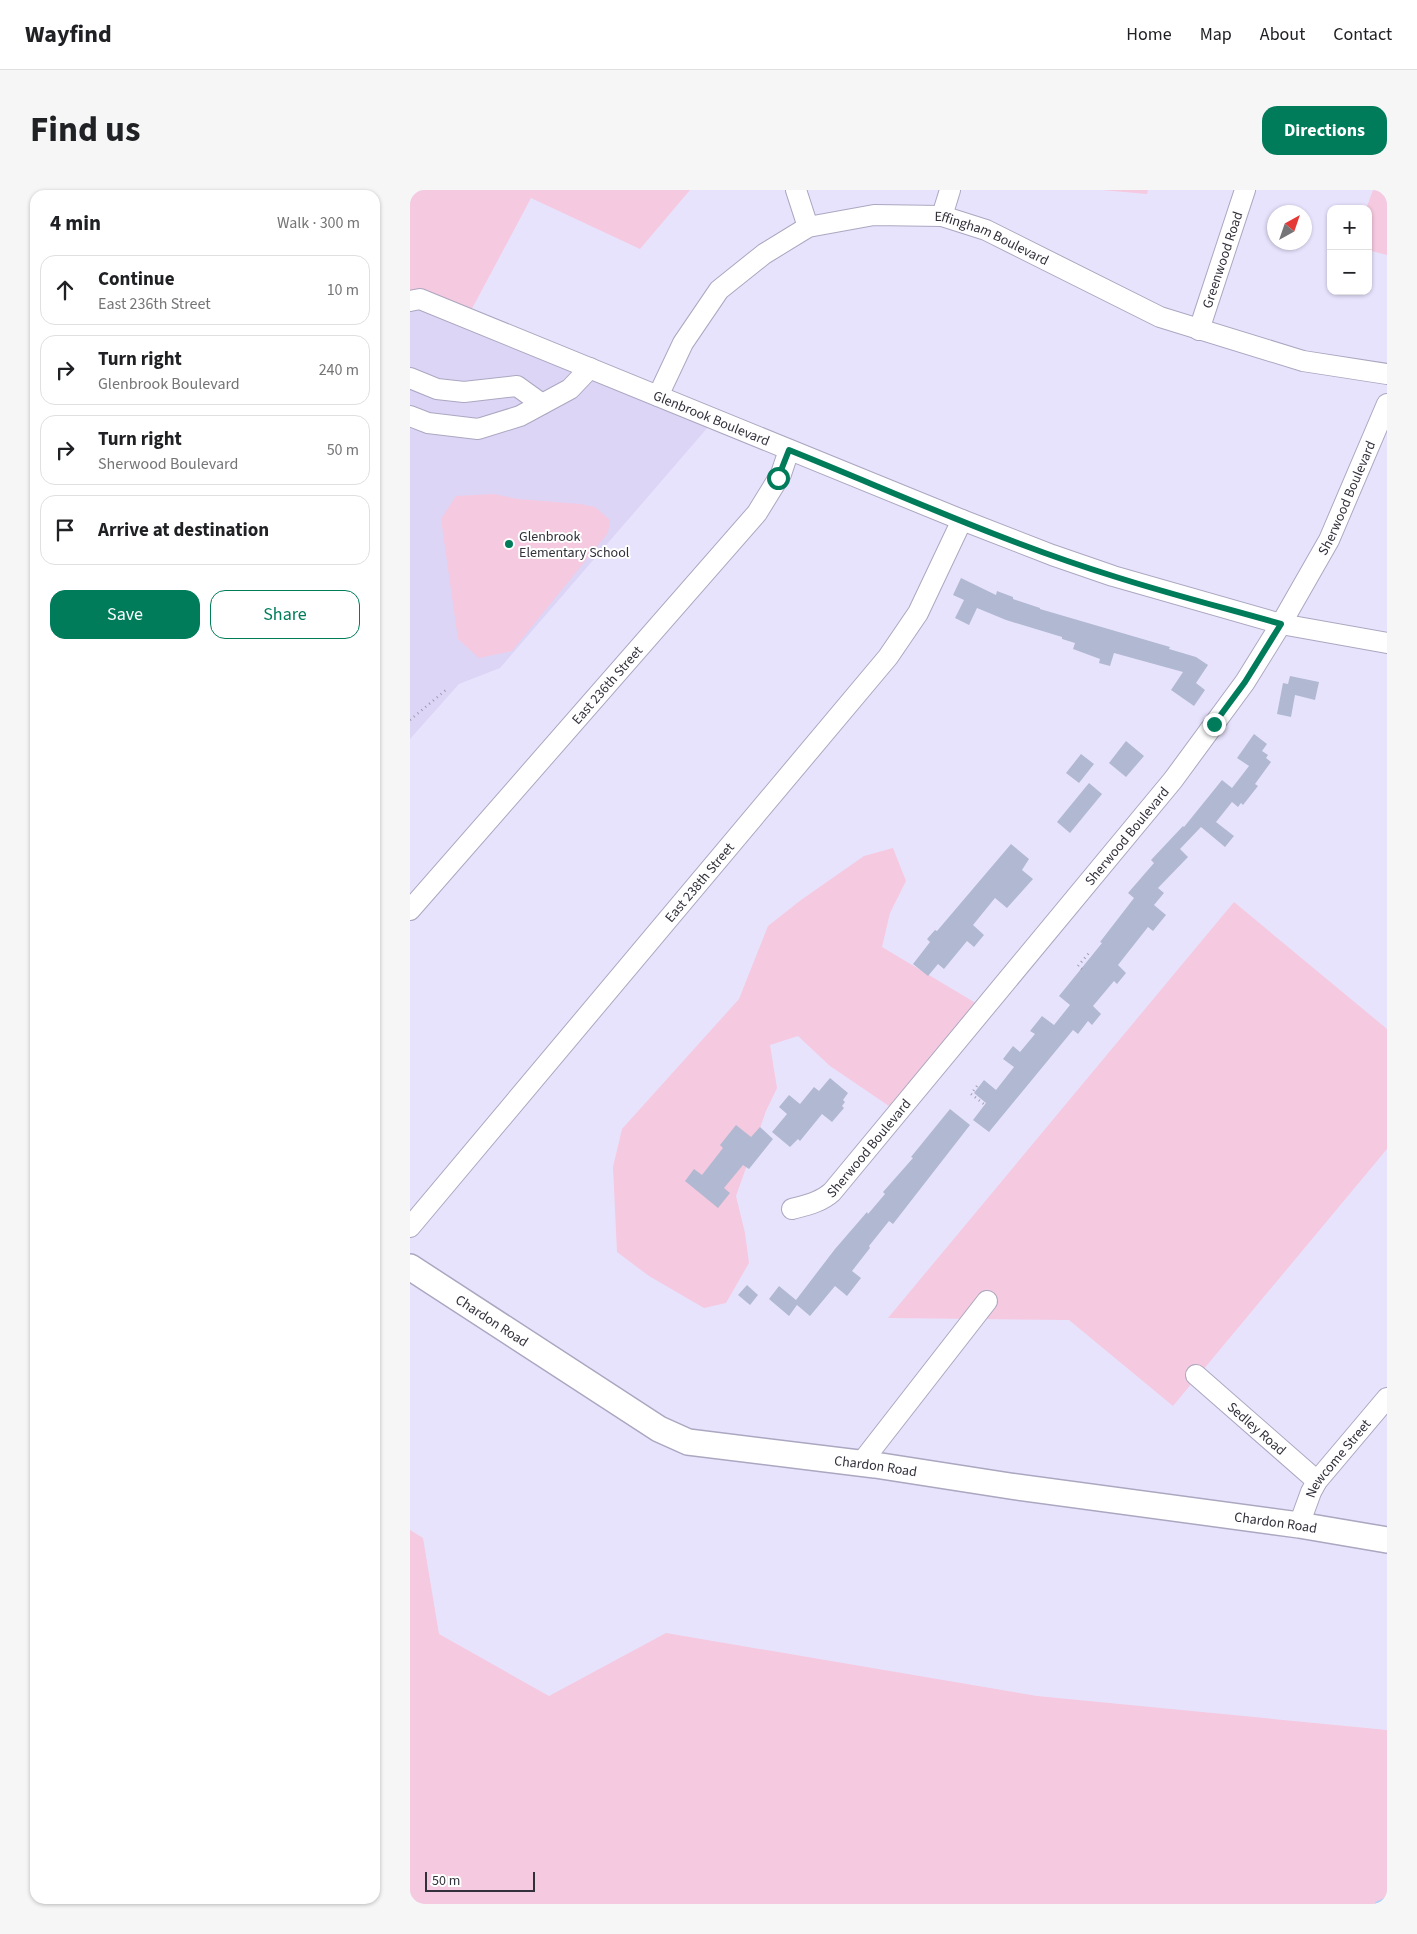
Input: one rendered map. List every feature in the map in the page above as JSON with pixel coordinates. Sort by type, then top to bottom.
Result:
[{"type":"main road","name":"Chardon Road","points":[[410,1267],[659,1429],[688,1442],[862,1463],[1010,1486],[1299,1525],[1387,1540]]},
{"type":"street","points":[[796,190],[808,227]]},
{"type":"street","points":[[942,216],[950,190]]},
{"type":"street","name":"Greenwood Road","points":[[1200,330],[1245,190]]},
{"type":"street","name":"Effingham Boulevard","points":[[658,396],[683,343],[719,290],[764,254],[808,227],[874,215],[942,216],[986,230],[1160,317],[1303,362],[1387,374]]},
{"type":"street","name":"Glenbrook Boulevard","points":[[410,301],[420,299],[962,520],[1113,576],[1281,624],[1387,643]]},
{"type":"street","points":[[410,416],[428,423],[478,429],[520,416],[570,389],[590,368]]},
{"type":"street","points":[[410,378],[437,389],[464,392],[517,386],[542,404]]},
{"type":"street","name":"Sherwood Boulevard","points":[[792,1209],[812,1204],[828,1196],[860,1160],[1173,780],[1245,682],[1329,540],[1387,404]]},
{"type":"street","name":"East 236th Street","points":[[410,910],[757,513],[780,474],[789,450]]},
{"type":"street","name":"East 238th Street","points":[[410,1227],[888,657],[918,613],[962,520]]},
{"type":"street","points":[[862,1463],[987,1301]]},
{"type":"street","name":"Sedley Road","points":[[1196,1375],[1318,1482]]},
{"type":"street","name":"Newcome Street","points":[[1299,1525],[1308,1498],[1318,1482],[1387,1398]]},
{"type":"path","points":[[410,720],[446,689]]},
{"type":"path","points":[[1082,969],[1078,966],[1089,953]]},
{"type":"path","points":[[978,1086],[971,1094],[985,1105]]},
{"type":"shaded area","points":[[410,190],[690,190],[640,249],[531,198],[467,318],[410,301]]},
{"type":"shaded area","points":[[1102,190],[1148,190],[1147,194]]},
{"type":"shaded area","points":[[1373,190],[1387,190],[1387,255],[1372,251],[1372,205],[1367,205]]},
{"type":"shaded area","name":"Glenbrook Elementary School","points":[[410,301],[715,419],[500,668],[459,684],[410,739]]},
{"type":"shaded area","points":[[494,494],[518,499],[595,507],[610,520],[608,533],[512,651],[479,658],[458,639],[441,519],[456,496]]},
{"type":"shaded area","points":[[893,848],[906,881],[890,913],[882,947],[979,1005],[889,1106],[830,1066],[798,1036],[770,1045],[777,1088],[766,1111],[736,1196],[745,1233],[749,1263],[726,1303],[704,1308],[649,1276],[617,1252],[613,1167],[622,1129],[739,999],[768,926],[801,900],[864,856]]},
{"type":"shaded area","points":[[1234,902],[1387,1029],[1387,1149],[1173,1406],[1069,1320],[888,1318]]},
{"type":"shaded area","points":[[410,1530],[423,1538],[439,1634],[549,1696],[666,1633],[1037,1696],[1387,1730],[1387,1904],[410,1904]]},
{"type":"building","points":[[961,578],[996,595],[997,591],[1040,609],[1170,647],[1169,649],[1196,657],[1208,665],[1196,683],[1205,690],[1194,706],[1171,690],[1183,672],[1114,653],[1110,666],[1099,663],[1100,659],[1073,649],[1075,643],[1062,639],[1062,637],[1006,620],[977,608],[969,625],[955,618],[964,600],[953,595]]},
{"type":"building","points":[[1290,676],[1319,682],[1315,700],[1295,695],[1291,717],[1277,714],[1283,683],[1288,684]]},
{"type":"building","points":[[1254,734],[1267,744],[1262,751],[1268,755],[1266,758],[1271,762],[1255,784],[1258,786],[1243,805],[1241,803],[1238,807],[1232,802],[1216,822],[1234,836],[1225,847],[1201,827],[1180,849],[1188,857],[1158,888],[1164,893],[1154,905],[1166,915],[1153,931],[1148,927],[1118,965],[1126,973],[1117,984],[1114,981],[1093,1006],[1101,1014],[1092,1025],[1088,1021],[1078,1034],[1073,1030],[989,1132],[973,1120],[986,1103],[974,1093],[984,1080],[996,1090],[1014,1067],[1003,1059],[1013,1046],[1020,1052],[1035,1034],[1030,1031],[1042,1016],[1054,1025],[1070,1005],[1059,996],[1102,943],[1100,942],[1134,898],[1128,893],[1154,863],[1151,860],[1184,827],[1222,780],[1232,788],[1249,766],[1237,758]]},
{"type":"building","points":[[1126,741],[1144,756],[1126,777],[1109,763]]},
{"type":"building","points":[[1081,754],[1094,764],[1079,783],[1066,773]]},
{"type":"building","points":[[1089,783],[1102,794],[1070,833],[1057,822]]},
{"type":"building","points":[[1011,844],[1029,859],[1022,870],[1033,879],[1007,908],[995,898],[973,925],[984,935],[974,947],[967,941],[944,969],[938,964],[928,976],[913,964],[930,942],[927,939],[935,930],[937,931]]},
{"type":"building","points":[[830,1078],[848,1093],[843,1100],[845,1102],[842,1106],[844,1108],[832,1122],[822,1114],[800,1141],[798,1139],[790,1147],[772,1132],[787,1114],[779,1107],[789,1095],[800,1104],[814,1087],[819,1091]]},
{"type":"building","points":[[950,1109],[970,1125],[893,1224],[889,1221],[869,1246],[870,1248],[852,1271],[861,1278],[847,1296],[835,1286],[810,1316],[797,1305],[789,1316],[769,1299],[779,1286],[796,1300],[835,1249],[885,1194],[883,1192],[913,1158],[911,1157]]},
{"type":"building","points":[[736,1125],[751,1137],[760,1127],[773,1139],[749,1169],[743,1165],[724,1188],[730,1193],[718,1208],[685,1181],[694,1169],[702,1175],[723,1148],[720,1145]]},
{"type":"building","points":[[747,1285],[758,1295],[750,1305],[738,1295]]},
{"type":"waterway","points":[[1377,1904],[1387,1899]]},
{"type":"place","name":"Glenbrook Elementary School","points":[[509,544]]},
{"type":"route","points":[[778,478],[789,450],[1052,555],[1113,576],[1281,624],[1245,682],[1214,724]]}]
